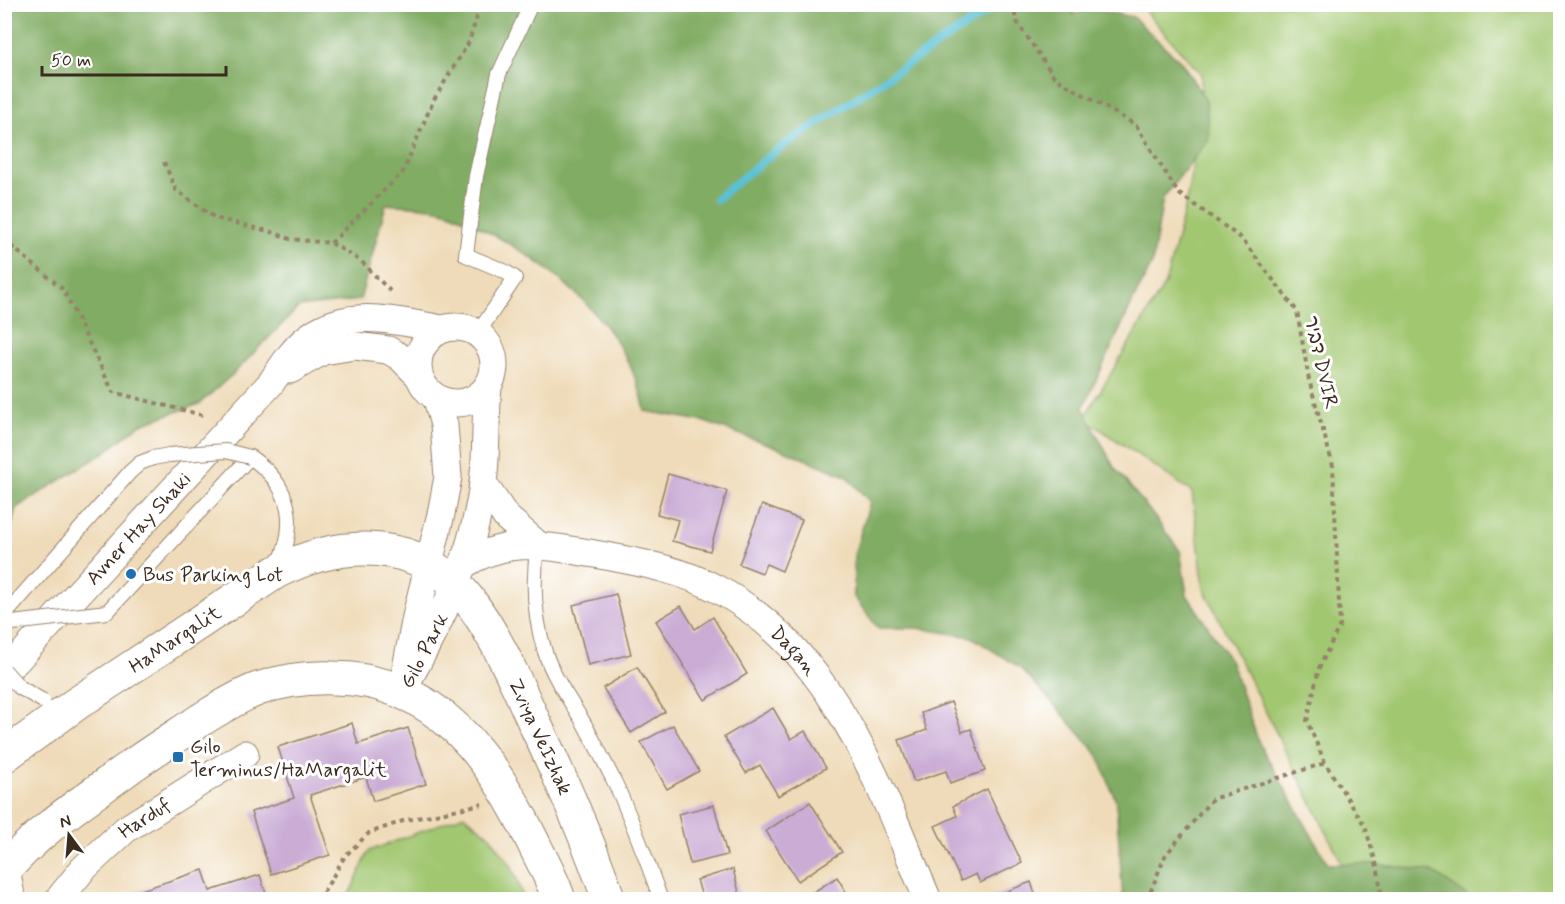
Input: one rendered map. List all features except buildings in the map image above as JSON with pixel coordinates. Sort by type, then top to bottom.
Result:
[{"type":"street","name":"Avner Hay Shaki","points":[[4,671],[16,661],[272,383],[297,348],[309,336],[325,327],[346,320],[364,318],[403,321],[441,329]]},
{"type":"street","points":[[464,327],[478,333],[486,340],[495,360],[495,370],[488,387],[473,400],[464,403],[455,404],[437,399],[424,386],[419,376],[418,357],[426,340],[441,329],[464,327]]},
{"type":"street","name":"Avner Hay Shaki","points":[[272,383],[322,351],[355,346],[387,350],[400,357],[419,376]]},
{"type":"street","name":"Gilo Park","points":[[402,691],[428,643],[459,575],[473,536],[483,483],[488,387]]},
{"type":"street","name":"Gilo Park","points":[[402,691],[412,632],[448,477],[446,441],[437,399]]},
{"type":"street","name":"Dagan","points":[[483,483],[506,517],[538,544]]},
{"type":"street","name":"Dagan","points":[[459,575],[476,557],[490,551],[538,544],[649,565],[682,574],[717,589],[744,606],[771,627],[804,662],[850,728],[872,769],[928,900]]},
{"type":"street","name":"HaMargalit","points":[[4,756],[75,704],[276,572],[308,557],[355,548],[390,551],[459,575]]},
{"type":"street","name":"Zviya VeIzhak","points":[[459,575],[470,601],[509,667],[562,782],[609,900]]},
{"type":"street","points":[[7,880],[44,833],[155,749],[226,705],[256,690],[312,677],[362,680],[402,691],[428,704],[447,718],[488,764],[510,797],[559,900]]},
{"type":"street","name":"Harduf","points":[[58,900],[83,868],[126,829],[245,754]]},
{"type":"lane","points":[[478,333],[515,278],[466,255],[476,176],[499,74],[531,4]]},
{"type":"lane","points":[[4,616],[130,472],[140,463],[169,455],[235,452],[250,457],[274,477],[283,490],[289,519],[287,544],[276,572]]},
{"type":"lane","points":[[4,624],[107,612],[250,457]]},
{"type":"lane","points":[[538,544],[534,567],[534,590],[536,615],[545,654],[616,786],[661,900]]},
{"type":"lane","points":[[4,671],[19,687],[43,701],[53,704],[75,704]]},
{"type":"path","points":[[331,243],[403,172],[434,101],[469,42],[481,4]]},
{"type":"path","name":"דביר DVIR","points":[[1016,4],[1015,19],[1055,78],[1136,125],[1178,193],[1241,238],[1297,311],[1309,380],[1333,466],[1340,625],[1319,668],[1307,721],[1326,763],[1365,826],[1378,870],[1382,900]]},
{"type":"path","points":[[164,162],[176,190],[215,218],[276,233],[290,239],[331,243],[361,261],[390,292],[412,306],[403,321]]},
{"type":"path","points":[[4,240],[63,289],[113,392],[234,423]]},
{"type":"path","points":[[1147,900],[1165,856],[1212,799],[1326,763]]},
{"type":"path","points":[[319,900],[345,856],[369,833],[403,821],[510,797]]},
{"type":"green space","points":[[1077,4],[1072,15],[1090,9],[1133,17],[1182,63],[1206,101],[1209,139],[1163,198],[1152,264],[1083,408],[1114,467],[1180,551],[1187,595],[1230,660],[1259,743],[1328,864],[1373,864],[1431,871],[1472,899],[1123,899],[1116,801],[1098,755],[1060,711],[1020,668],[972,637],[917,628],[878,628],[854,597],[854,555],[870,502],[846,476],[779,448],[702,421],[645,411],[636,380],[623,352],[605,325],[583,301],[533,259],[458,216],[439,209],[386,204],[360,300],[299,307],[232,375],[199,404],[141,424],[104,453],[16,508],[5,552],[5,5]]},
{"type":"green space","points":[[1140,5],[1560,5],[1560,899],[1393,899],[1355,889],[1204,589],[1192,492],[1084,418],[1165,284],[1185,208],[1200,125],[1201,74]]},
{"type":"green space","points":[[464,815],[489,835],[511,865],[524,899],[340,899],[350,893],[369,851]]},
{"type":"waterway","points":[[716,199],[777,150],[999,4]]},
{"type":"place","name":"Bus Parking Lot","points":[[131,574]]},
{"type":"place","name":"Gilo Terminus/HaMargalit","points":[[178,757]]}]
